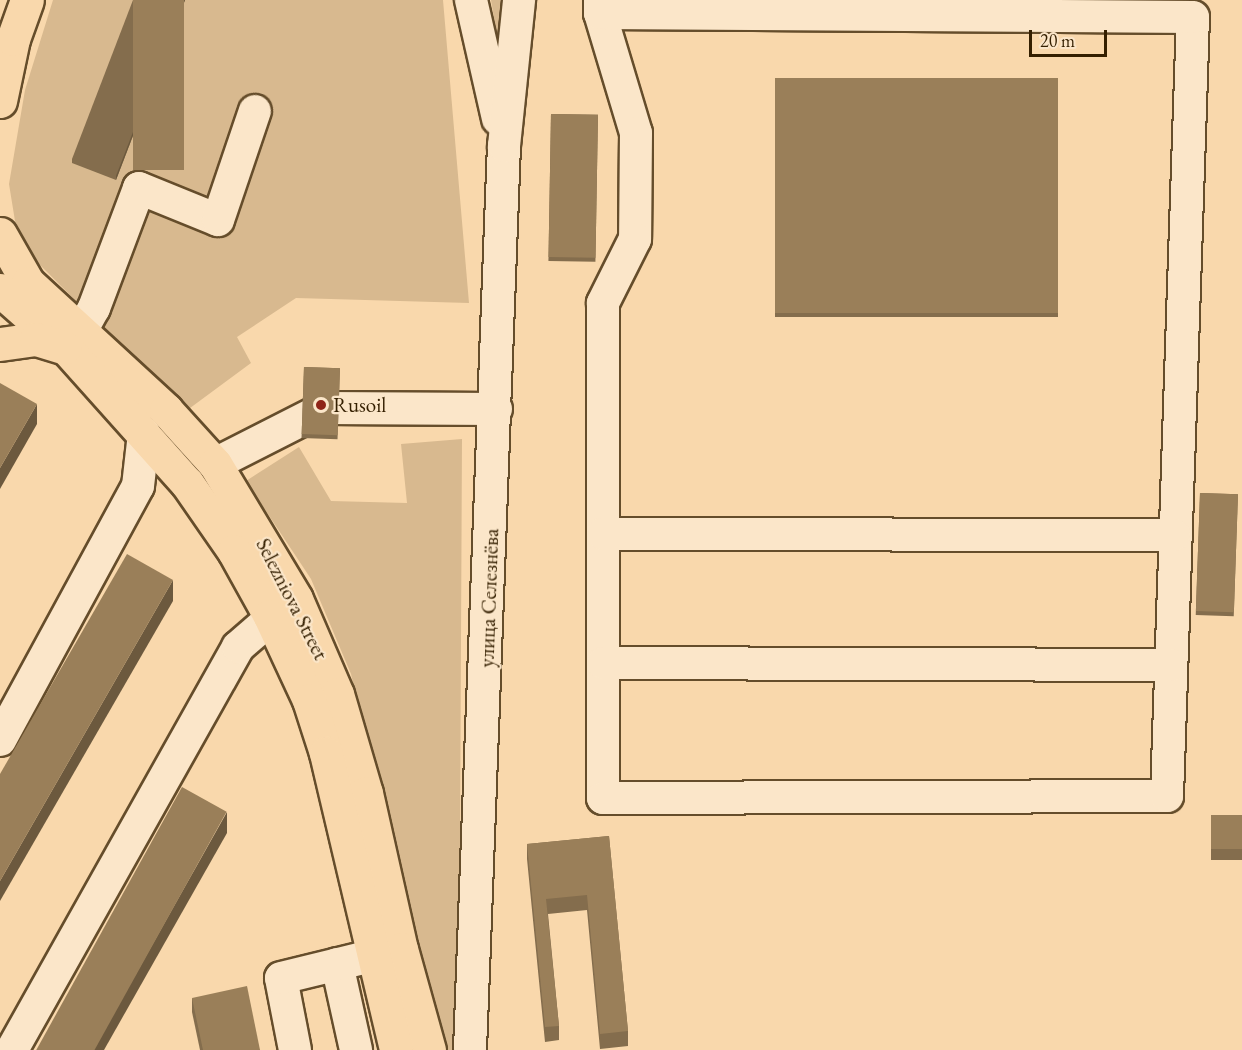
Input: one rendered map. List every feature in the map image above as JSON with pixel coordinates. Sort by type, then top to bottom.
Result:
[{"type":"main road","points":[[0,101],[13,39],[18,0]]},
{"type":"main road","points":[[0,72],[27,0]]},
{"type":"main road","name":"Selezniova Street","points":[[0,234],[28,283],[201,503],[234,551],[283,607]]},
{"type":"main road","name":"Selezniova Street","points":[[0,290],[74,341],[166,410],[215,464],[283,607],[309,700],[388,952],[429,1050]]},
{"type":"main road","points":[[0,344],[36,339],[74,341]]},
{"type":"main road","name":"Selezniova Street","points":[[388,952],[396,1050]]},
{"type":"street","points":[[471,0],[504,146]]},
{"type":"street","points":[[504,146],[519,0]]},
{"type":"street","points":[[600,7],[1193,18],[1167,796],[603,798],[603,534],[603,303],[635,239],[636,133],[600,7]]},
{"type":"street","points":[[74,341],[94,308],[139,188],[218,220],[255,111]]},
{"type":"street","name":"улица Селезнёва","points":[[470,1050],[496,409],[504,146]]},
{"type":"street","points":[[215,464],[325,408],[496,409]]},
{"type":"street","points":[[0,740],[138,486],[144,433]]},
{"type":"street","points":[[603,534],[1174,535]]},
{"type":"street","points":[[12,1050],[238,647],[283,607]]},
{"type":"street","points":[[603,663],[1171,665]]},
{"type":"street","points":[[296,1050],[280,978],[388,952]]},
{"type":"street","points":[[337,964],[357,1050]]},
{"type":"shaded area","points":[[53,0],[443,0],[469,303],[296,298],[237,337],[251,363],[186,411],[37,262],[15,221],[9,184],[25,90]]},
{"type":"shaded area","points":[[491,0],[505,0],[502,66]]},
{"type":"shaded area","points":[[462,439],[459,1050],[437,1050],[351,674],[311,579],[246,481],[299,447],[331,501],[407,503],[401,444]]},
{"type":"building","points":[[133,0],[184,0],[184,170],[133,170]]},
{"type":"building","points":[[775,78],[1058,78],[1058,313],[775,313]]},
{"type":"building","points":[[551,114],[598,115],[595,258],[549,257]]},
{"type":"building","points":[[304,367],[340,368],[338,435],[302,434]]},
{"type":"building","points":[[0,383],[37,404],[0,468]]},
{"type":"building","points":[[1200,493],[1238,494],[1234,612],[1196,611]]},
{"type":"building","points":[[127,554],[173,580],[0,881],[0,774]]},
{"type":"building","points":[[182,787],[227,812],[95,1050],[36,1050]]},
{"type":"building","points":[[1211,815],[1242,815],[1242,849],[1211,849]]},
{"type":"building","points":[[609,836],[628,1031],[600,1034],[587,895],[546,899],[559,1026],[545,1027],[527,844]]},
{"type":"building","points":[[247,986],[260,1050],[203,1050],[192,998]]},
{"type":"place","name":"Rusoil","points":[[321,405]]}]
